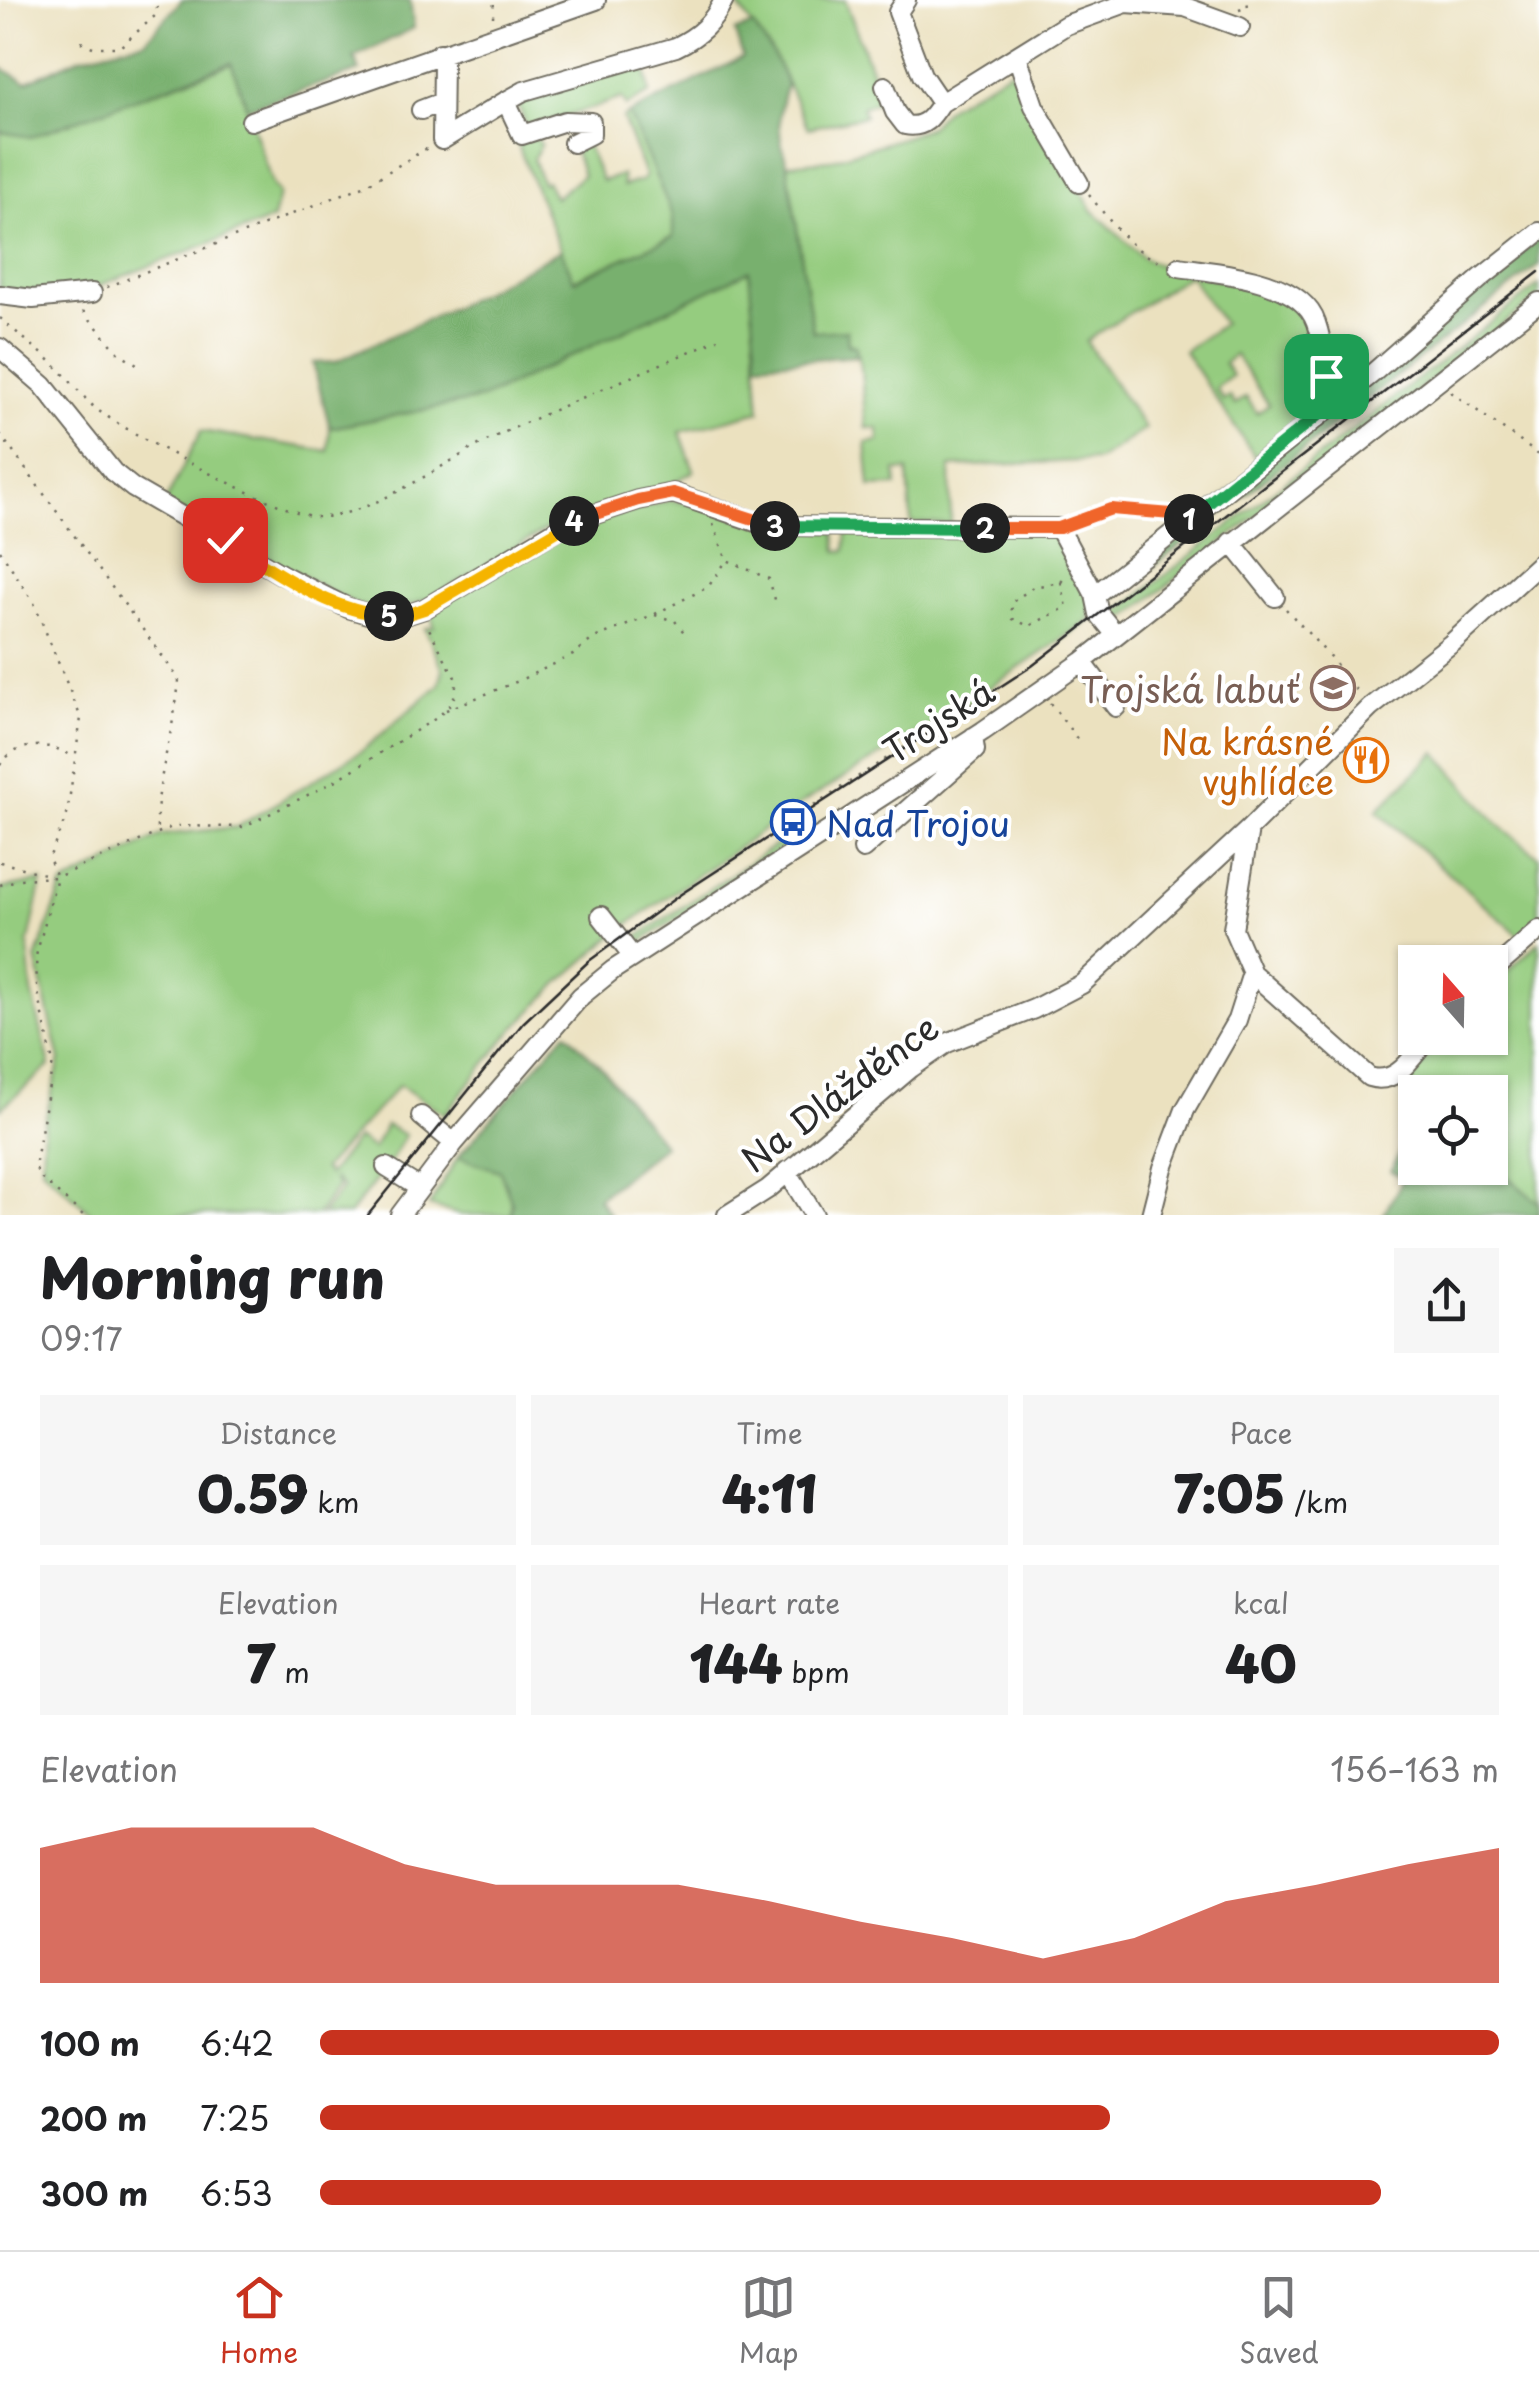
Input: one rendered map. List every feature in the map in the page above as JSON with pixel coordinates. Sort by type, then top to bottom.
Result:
[{"type":"street","points":[[251,121],[596,0]]},
{"type":"street","points":[[442,140],[524,91],[696,38],[724,0]]},
{"type":"street","points":[[906,0],[898,12],[922,74],[941,102]]},
{"type":"street","points":[[885,86],[905,125],[918,126],[932,118],[941,102],[1066,25],[1126,2],[1185,7],[1238,19]]},
{"type":"street","points":[[440,52],[442,140]]},
{"type":"street","points":[[1017,56],[1034,106],[1079,182]]},
{"type":"street","points":[[506,100],[522,135],[565,122],[591,122],[592,134],[572,143]]},
{"type":"street","points":[[421,110],[442,102]]},
{"type":"street","points":[[1094,594],[1539,232]]},
{"type":"street","points":[[1179,267],[1266,282],[1306,306],[1315,320],[1328,407]]},
{"type":"street","points":[[0,295],[33,299],[92,293]]},
{"type":"street","name":"Trojská","points":[[400,1215],[454,1143],[581,996],[632,957],[1082,662],[1539,302]]},
{"type":"street","points":[[0,348],[44,385],[113,472],[133,488],[281,574],[348,608],[372,615],[399,617],[424,609],[568,523],[673,493],[767,526],[1059,528],[1094,594],[1099,614],[1116,636]]},
{"type":"street","points":[[1231,542],[1275,597]]},
{"type":"street","name":"Na Dlážděnce","points":[[727,1215],[768,1190],[911,1068],[947,1043],[1034,1009],[1082,984],[1249,829],[1370,708],[1452,643],[1539,564]]},
{"type":"street","points":[[1082,662],[1116,707]]},
{"type":"street","points":[[863,849],[975,750],[973,737]]},
{"type":"street","points":[[1249,829],[1233,929],[1252,974],[1369,1077],[1390,1078],[1412,1055]]},
{"type":"street","points":[[601,916],[632,957]]},
{"type":"street","points":[[1508,957],[1539,930]]},
{"type":"street","points":[[1151,1215],[1163,1168],[1185,1110],[1238,1020],[1252,974]]},
{"type":"street","points":[[422,1116],[454,1143]]},
{"type":"street","points":[[386,1168],[418,1187]]},
{"type":"street","points":[[787,1171],[814,1215]]},
{"type":"street","points":[[756,1215],[768,1190]]},
{"type":"path","points":[[82,42],[92,47],[120,47],[156,15],[158,0]]},
{"type":"path","points":[[1238,19],[1248,6],[1246,0]]},
{"type":"path","points":[[92,293],[366,185],[442,140]]},
{"type":"path","points":[[1079,182],[1147,258],[1179,267]]},
{"type":"path","points":[[68,296],[118,352],[140,366]]},
{"type":"path","points":[[0,318],[102,413],[212,474],[298,514],[319,517],[343,514],[384,498],[489,439],[718,338]]},
{"type":"path","points":[[1439,380],[1539,456]]},
{"type":"path","points":[[0,434],[179,678],[156,812],[157,833]]},
{"type":"path","points":[[1059,528],[1111,509],[1172,514],[1186,522]]},
{"type":"path","points":[[713,523],[727,560],[768,578],[776,603]]},
{"type":"path","points":[[0,550],[34,603],[81,718],[68,816],[48,858],[57,878],[36,956],[37,987],[54,1063],[34,1167],[42,1180],[83,1215]]},
{"type":"path","points":[[0,885],[20,879],[57,878],[174,826],[243,827],[330,784],[445,710],[516,682],[573,654],[594,638],[708,586],[727,560]]},
{"type":"path","points":[[1060,582],[1067,606],[1029,626],[1013,619],[1011,603],[1033,587],[1060,582],[1077,562]]},
{"type":"path","points":[[1275,597],[1333,660],[1364,702]]},
{"type":"path","points":[[424,609],[426,622],[456,681],[453,702],[445,710]]},
{"type":"path","points":[[653,614],[675,622],[686,636]]},
{"type":"path","points":[[1046,698],[1078,740]]},
{"type":"path","points":[[787,822],[920,737],[929,751]]},
{"type":"path","points":[[0,766],[5,757],[31,744],[63,750],[74,757]]},
{"type":"path","points":[[0,862],[57,878]]},
{"type":"green space","points":[[182,0],[410,0],[414,28],[354,57],[360,71],[247,108],[231,63],[31,137],[0,132],[0,67],[26,82],[81,57],[145,41]]},
{"type":"green space","points":[[734,0],[845,0],[876,83],[886,98],[862,107],[865,116],[808,128],[774,56]]},
{"type":"green space","points":[[753,25],[787,85],[781,105],[780,134],[813,332],[847,330],[848,344],[855,345],[858,356],[757,363],[749,271],[481,399],[330,428],[313,363],[335,362],[450,309],[561,250],[574,280],[673,237],[673,216],[629,114],[743,57],[735,32]]},
{"type":"green space","points":[[644,61],[650,93],[626,106],[622,98],[528,129],[517,103],[528,94]]},
{"type":"green space","points":[[232,64],[272,184],[279,194],[273,219],[87,290],[32,294],[0,289],[0,132],[32,136]]},
{"type":"green space","points":[[1011,70],[1054,155],[1059,153],[1092,210],[1144,259],[1174,271],[1262,287],[1302,310],[1312,349],[1300,355],[1299,371],[1316,372],[1316,412],[1255,457],[1184,351],[1223,324],[1189,275],[1086,341],[1145,429],[1098,460],[950,467],[951,524],[911,523],[908,471],[896,471],[897,486],[870,487],[866,443],[879,441],[878,428],[866,428],[855,345],[813,332],[787,164],[830,160],[908,136],[929,127],[949,106]],"holes":[[[1235,355],[1269,405],[1257,413],[1246,397],[1235,405],[1229,396],[1223,400],[1216,388],[1232,376],[1224,363]]]},
{"type":"green space","points":[[629,114],[674,216],[673,237],[573,280],[517,143],[535,136],[541,145],[533,159],[542,183],[546,181],[555,198],[583,175],[574,149],[586,144],[602,181],[622,175],[623,186],[643,180],[645,175],[623,118]]},
{"type":"green space","points":[[1539,238],[1539,265],[1106,604],[1106,593]]},
{"type":"green space","points":[[750,270],[760,411],[680,432],[694,471],[656,493],[564,519],[431,598],[390,611],[357,605],[165,503],[201,431],[328,451],[330,428],[481,399]]},
{"type":"green space","points":[[1539,285],[1539,296],[1123,620],[1114,615]]},
{"type":"green space","points":[[671,500],[835,532],[837,551],[845,551],[847,532],[1055,531],[1091,598],[1090,620],[970,701],[801,804],[621,929],[560,982],[509,1034],[445,1114],[399,1085],[323,1169],[328,1175],[357,1138],[373,1149],[386,1125],[405,1135],[392,1159],[349,1215],[321,1215],[343,1187],[333,1178],[338,1186],[317,1215],[93,1215],[42,1168],[44,1124],[60,1060],[36,959],[63,885],[162,835],[237,827],[363,750],[439,685],[443,670],[425,628],[434,627],[430,610],[570,527]]},
{"type":"green space","points":[[1436,752],[1498,824],[1539,857],[1539,923],[1521,937],[1377,811]]},
{"type":"green space","points":[[788,837],[792,843],[638,944],[631,941]]},
{"type":"green space","points":[[42,881],[28,945],[32,992],[50,1066],[0,1109],[0,889]]},
{"type":"green space","points":[[1539,942],[1539,1203],[1508,1178],[1508,1075],[1414,1075],[1429,1055],[1508,1055],[1508,971]]},
{"type":"green space","points":[[566,1032],[600,1066],[664,1145],[598,1198],[610,1215],[511,1215],[512,1203],[500,1171],[458,1157]]},
{"type":"green space","points":[[1398,1156],[1398,1175],[1391,1171]]},
{"type":"green space","points":[[458,1157],[501,1171],[512,1203],[511,1215],[460,1215],[429,1206]]},
{"type":"green space","points":[[1508,1178],[1539,1203],[1539,1215],[1383,1215],[1400,1185],[1508,1185]]},
{"type":"tram line","points":[[368,1215],[523,1023],[589,961],[681,894],[1032,666],[1539,272]]},
{"type":"place","name":"Trojská labuť","points":[[1333,688]]},
{"type":"place","name":"Na krásné vyhlídce","points":[[1366,760]]},
{"type":"place","name":"Nad Trojou","points":[[793,822]]},
{"type":"route","points":[[225,540],[316,594],[372,615],[399,617],[424,609],[568,523],[673,493],[767,526],[1059,528],[1111,509],[1172,514],[1186,522],[1328,407],[1326,376]]}]
